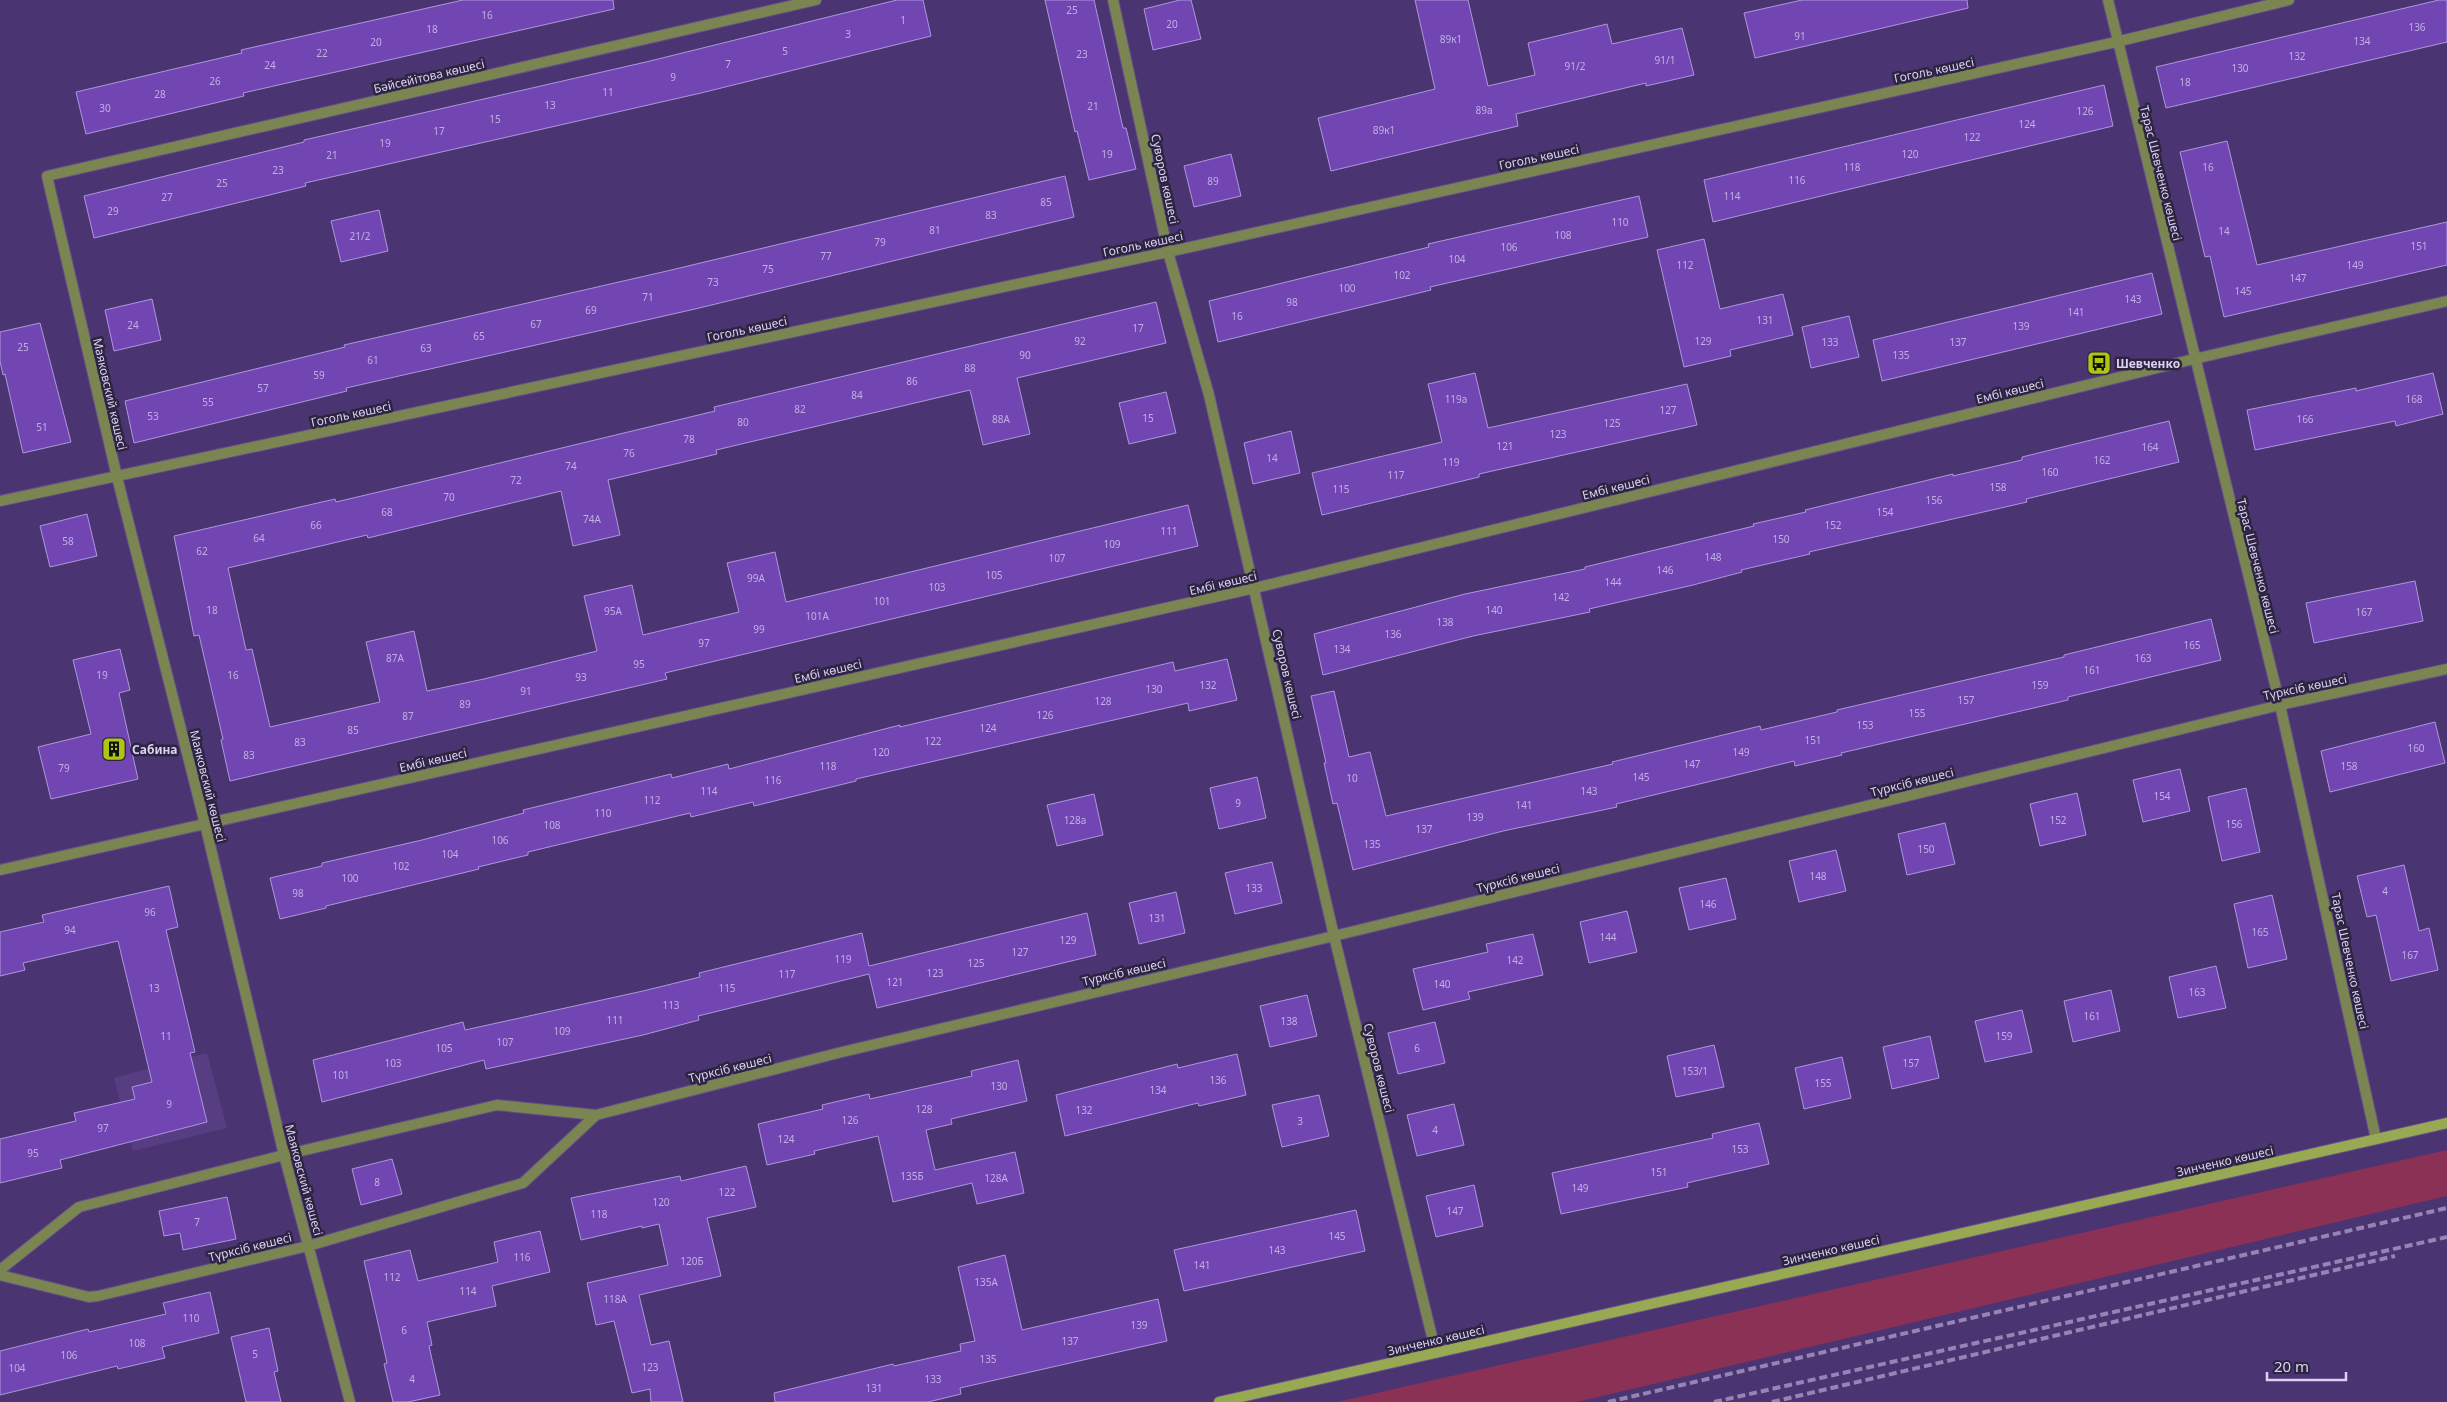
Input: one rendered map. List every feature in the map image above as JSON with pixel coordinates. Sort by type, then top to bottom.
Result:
[{"type":"main road","name":"Зинченко көшесі","points":[[1220,1402],[2447,1123]]},
{"type":"street","name":"Бәйсейітова көшесі","points":[[47,176],[816,0]]},
{"type":"street","name":"Суворов көшесі","points":[[1113,0],[1168,252],[1209,395],[1334,936],[1436,1353]]},
{"type":"street","name":"Тарас Шевченко көшесі","points":[[2108,0],[2116,42],[2280,705],[2376,1139]]},
{"type":"street","name":"Гоголь көшесі","points":[[0,501],[1168,252],[2116,42],[2289,0]]},
{"type":"street","name":"Маяковский көшесі","points":[[47,176],[117,477],[205,824],[284,1155],[350,1402]]},
{"type":"street","name":"Ембі көшесі","points":[[0,870],[1255,588],[2194,359],[2447,301]]},
{"type":"street","name":"Түрксіб көшесі","points":[[0,1270],[79,1207],[284,1155],[497,1105],[596,1115],[848,1051],[1334,936],[2280,705],[2447,669]]},
{"type":"street","name":"Түрксіб көшесі","points":[[0,1275],[89,1297],[308,1246],[523,1183],[596,1115]]},
{"type":"shaded area","points":[[207,1053],[227,1128],[133,1151],[114,1078]]},
{"type":"shaded area","points":[[2447,1150],[2447,1196],[1577,1402],[1337,1402]]},
{"type":"building","points":[[463,0],[613,0],[614,9],[243,93],[244,96],[86,134],[76,92],[242,53],[241,50]]},
{"type":"building","points":[[897,0],[923,0],[931,36],[701,93],[305,183],[306,186],[94,238],[84,196],[304,142],[304,140],[646,62]]},
{"type":"building","points":[[1045,0],[1094,0],[1123,128],[1126,128],[1136,169],[1089,180],[1077,131],[1075,132]]},
{"type":"building","points":[[1180,0],[1191,0],[1201,39],[1153,50],[1144,9]]},
{"type":"building","points":[[1415,0],[1468,0],[1488,86],[1535,75],[1528,43],[1607,24],[1612,44],[1682,28],[1694,75],[1646,86],[1646,83],[1516,114],[1518,126],[1331,171],[1318,118],[1435,89]]},
{"type":"building","points":[[1802,0],[1967,0],[1968,8],[1755,58],[1744,13]]},
{"type":"building","points":[[2439,0],[2447,0],[2447,42],[2166,108],[2156,67]]},
{"type":"building","points":[[2104,85],[2113,126],[1713,222],[1704,180]]},
{"type":"building","points":[[2227,141],[2257,265],[2447,222],[2447,265],[2224,317],[2210,256],[2205,257],[2180,152]]},
{"type":"building","points":[[1231,154],[1241,196],[1194,207],[1184,166]]},
{"type":"building","points":[[1065,176],[1074,217],[695,309],[346,388],[347,391],[134,443],[125,401],[345,347],[344,345],[667,271]]},
{"type":"building","points":[[1639,196],[1648,237],[1430,287],[1431,290],[1218,342],[1209,301],[1429,247],[1428,244]]},
{"type":"building","points":[[379,210],[388,251],[341,262],[331,221]]},
{"type":"building","points":[[1704,239],[1720,309],[1783,294],[1793,335],[1730,350],[1731,356],[1684,367],[1657,250]]},
{"type":"building","points":[[2152,273],[2162,314],[1882,381],[1873,340]]},
{"type":"building","points":[[152,299],[161,340],[114,351],[105,310]]},
{"type":"building","points":[[1156,302],[1166,343],[1017,378],[1030,434],[983,445],[970,390],[716,450],[717,454],[608,480],[620,535],[573,546],[561,491],[368,538],[367,535],[228,568],[246,650],[252,649],[270,727],[380,702],[366,642],[414,631],[427,691],[484,679],[597,651],[584,596],[632,585],[643,635],[739,612],[727,563],[775,552],[786,602],[1188,505],[1198,546],[665,673],[667,679],[230,781],[221,740],[223,739],[199,635],[194,636],[174,536],[335,499],[336,502],[421,482],[715,411],[714,407]]},
{"type":"building","points":[[1849,316],[1859,357],[1811,368],[1802,327]]},
{"type":"building","points":[[40,323],[71,442],[23,453],[5,374],[3,375],[0,361],[0,332]]},
{"type":"building","points":[[1475,373],[1488,428],[1687,384],[1697,425],[1479,474],[1479,477],[1322,515],[1312,473],[1442,442],[1428,384]]},
{"type":"building","points":[[2433,373],[2443,414],[2396,426],[2395,421],[2255,450],[2247,410],[2356,388],[2356,391]]},
{"type":"building","points":[[1166,392],[1176,433],[1129,444],[1119,403]]},
{"type":"building","points":[[2169,421],[2179,462],[2026,499],[2027,502],[1809,552],[1810,554],[1741,570],[1742,572],[1693,585],[1589,609],[1590,612],[1473,636],[1323,675],[1314,634],[1465,594],[1585,569],[1585,567],[1754,526],[1753,524],[1806,512],[1805,510],[1953,474],[1953,476],[2022,460],[2022,457]]},
{"type":"building","points":[[1291,431],[1300,473],[1253,484],[1244,443]]},
{"type":"building","points":[[87,514],[97,556],[50,567],[40,526]]},
{"type":"building","points":[[2415,581],[2423,621],[2314,643],[2306,603]]},
{"type":"building","points":[[2211,619],[2221,660],[2068,697],[2068,700],[1841,753],[1842,755],[1795,766],[1794,761],[1616,804],[1617,807],[1503,831],[1353,870],[1337,803],[1333,804],[1311,696],[1334,691],[1349,757],[1370,752],[1386,816],[1613,764],[1612,762],[1760,726],[1761,730],[1837,712],[1837,710],[2064,657],[2064,655]]},
{"type":"building","points":[[120,649],[130,690],[119,693],[138,779],[51,799],[38,747],[91,734],[73,660]]},
{"type":"building","points":[[1227,659],[1237,700],[1189,711],[1188,703],[856,779],[856,781],[754,806],[753,802],[691,817],[690,813],[528,852],[528,855],[478,867],[479,869],[280,919],[270,878],[322,866],[322,863],[422,840],[524,813],[523,810],[671,774],[672,778],[728,764],[729,769],[900,725],[900,727],[1173,662],[1175,671]]},
{"type":"building","points":[[2435,722],[2445,763],[2330,792],[2321,751]]},
{"type":"building","points":[[2180,769],[2190,811],[2143,822],[2133,780]]},
{"type":"building","points":[[1257,777],[1266,818],[1219,829],[1210,788]]},
{"type":"building","points":[[2246,788],[2260,852],[2222,861],[2208,797]]},
{"type":"building","points":[[2077,793],[2086,835],[2040,846],[2030,804]]},
{"type":"building","points":[[1094,794],[1103,835],[1057,846],[1047,805]]},
{"type":"building","points":[[1945,823],[1955,864],[1907,875],[1898,834]]},
{"type":"building","points":[[1836,850],[1846,891],[1799,902],[1789,861]]},
{"type":"building","points":[[1272,862],[1282,903],[1235,914],[1225,873]]},
{"type":"building","points":[[2404,865],[2419,931],[2429,928],[2438,970],[2391,981],[2376,915],[2367,917],[2357,876]]},
{"type":"building","points":[[1726,878],[1736,919],[1689,930],[1679,888]]},
{"type":"building","points":[[169,886],[178,927],[166,930],[195,1052],[190,1053],[207,1122],[60,1160],[62,1168],[0,1183],[0,1139],[76,1121],[74,1113],[135,1099],[132,1087],[152,1082],[118,941],[23,963],[25,970],[0,976],[0,932],[44,922],[42,915]]},
{"type":"building","points":[[1176,892],[1185,933],[1139,944],[1129,903]]},
{"type":"building","points":[[2272,895],[2287,959],[2248,968],[2234,904]]},
{"type":"building","points":[[1627,911],[1637,952],[1589,963],[1580,922]]},
{"type":"building","points":[[1087,913],[1096,955],[877,1008],[869,974],[698,1016],[699,1020],[643,1035],[486,1069],[484,1060],[322,1102],[313,1060],[463,1022],[465,1030],[643,991],[700,977],[699,973],[862,933],[869,966]]},
{"type":"building","points":[[1533,934],[1543,975],[1468,992],[1470,999],[1423,1010],[1413,969],[1488,952],[1486,944]]},
{"type":"building","points":[[2216,966],[2226,1008],[2178,1018],[2169,977]]},
{"type":"building","points":[[2111,990],[2120,1031],[2073,1042],[2064,1001]]},
{"type":"building","points":[[1307,995],[1317,1036],[1270,1047],[1260,1006]]},
{"type":"building","points":[[2022,1010],[2032,1052],[1985,1062],[1975,1021]]},
{"type":"building","points":[[1435,1022],[1445,1063],[1398,1074],[1388,1033]]},
{"type":"building","points":[[1930,1036],[1939,1078],[1892,1089],[1883,1047]]},
{"type":"building","points":[[1714,1045],[1724,1087],[1676,1097],[1667,1056]]},
{"type":"building","points":[[1237,1054],[1246,1095],[1199,1106],[1198,1103],[1065,1136],[1056,1095],[1177,1064],[1178,1068]]},
{"type":"building","points":[[1842,1057],[1851,1098],[1804,1109],[1795,1068]]},
{"type":"building","points":[[1018,1060],[1027,1101],[951,1119],[952,1124],[926,1130],[935,1170],[1015,1152],[1024,1193],[977,1204],[972,1183],[893,1202],[878,1136],[814,1151],[815,1154],[767,1165],[758,1124],[823,1109],[822,1105],[869,1094],[870,1099],[972,1076],[971,1071]]},
{"type":"building","points":[[1319,1095],[1329,1136],[1282,1147],[1272,1105]]},
{"type":"building","points":[[1454,1104],[1464,1145],[1417,1156],[1407,1115]]},
{"type":"building","points":[[1759,1123],[1769,1164],[1687,1183],[1688,1187],[1561,1214],[1552,1173],[1713,1138],[1712,1134]]},
{"type":"building","points":[[392,1159],[402,1194],[361,1205],[352,1169]]},
{"type":"building","points":[[746,1166],[756,1207],[707,1218],[721,1276],[639,1295],[651,1345],[669,1341],[683,1402],[651,1402],[650,1389],[632,1393],[614,1321],[596,1325],[587,1283],[668,1265],[659,1224],[581,1240],[571,1198],[680,1176],[681,1181]]},
{"type":"building","points":[[1474,1185],[1483,1226],[1436,1237],[1426,1196]]},
{"type":"building","points":[[227,1197],[236,1239],[183,1250],[180,1233],[164,1236],[159,1211]]},
{"type":"building","points":[[1356,1210],[1365,1251],[1184,1291],[1174,1250]]},
{"type":"building","points":[[540,1231],[550,1272],[492,1286],[496,1306],[427,1322],[432,1345],[429,1346],[440,1395],[408,1402],[393,1402],[384,1364],[387,1363],[364,1261],[410,1250],[418,1281],[498,1262],[494,1242]]},
{"type":"building","points":[[1005,1255],[1022,1330],[1158,1299],[1167,1341],[960,1388],[961,1394],[928,1402],[775,1402],[774,1393],[893,1364],[894,1366],[961,1351],[960,1344],[975,1341],[958,1267]]},
{"type":"building","points":[[210,1292],[219,1333],[162,1347],[165,1358],[118,1369],[117,1366],[0,1395],[0,1351],[88,1329],[89,1332],[166,1314],[163,1303]]},
{"type":"building","points":[[269,1328],[278,1371],[274,1372],[281,1402],[246,1402],[231,1337]]},
{"type":"railway","points":[[1608,1402],[2447,1208]]},
{"type":"railway","points":[[1714,1402],[2447,1237]]},
{"type":"railway","points":[[1772,1402],[2395,1256]]},
{"type":"place","name":"Шевченко","points":[[2099,363]]},
{"type":"place","name":"Сабина","points":[[114,749]]}]
